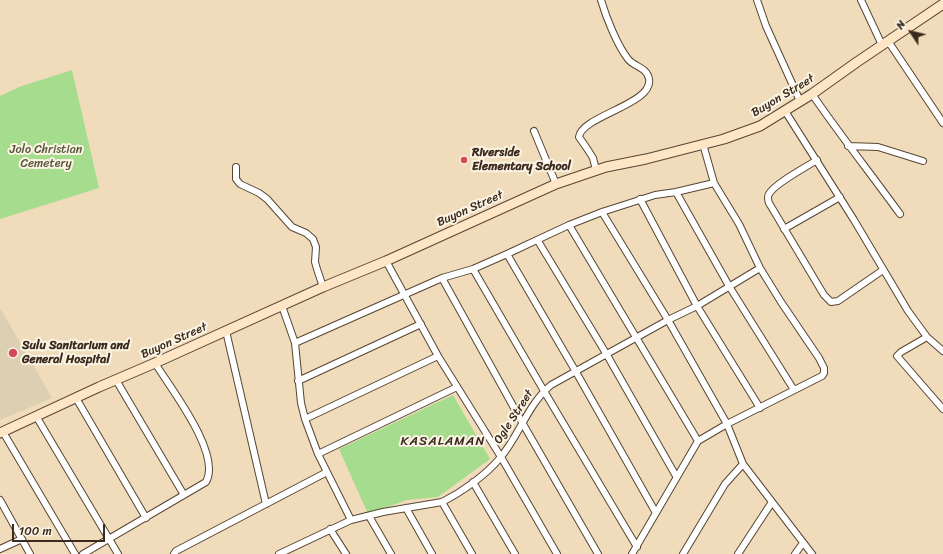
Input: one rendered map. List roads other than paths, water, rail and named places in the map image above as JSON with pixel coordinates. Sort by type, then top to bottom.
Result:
[{"type":"main road","name":"Buyon Street","points":[[2,432],[556,184],[606,167],[646,159],[724,139],[760,126],[812,94],[943,4]]},
{"type":"street","points":[[596,170],[588,150],[579,137],[582,130],[600,118],[637,99],[645,93],[649,80],[646,71],[628,60],[605,13],[601,0]]},
{"type":"street","points":[[757,0],[766,26],[800,101]]},
{"type":"street","points":[[861,0],[885,43],[943,123]]},
{"type":"street","points":[[812,94],[848,146],[865,165],[900,214]]},
{"type":"street","points":[[785,111],[840,197],[908,311],[927,337],[943,351]]},
{"type":"street","points":[[534,131],[556,184]]},
{"type":"street","points":[[632,554],[676,476],[698,441],[727,424],[822,376],[824,373],[824,368],[819,358],[760,268],[738,224],[714,183],[703,144]]},
{"type":"street","points":[[848,146],[878,147],[923,161]]},
{"type":"street","points":[[817,160],[787,179],[772,190],[768,195],[769,203],[784,229],[824,295],[831,302],[838,301],[883,270]]},
{"type":"street","points":[[236,167],[236,179],[240,184],[263,197],[292,227],[306,233],[313,239],[316,247],[316,269],[323,287]]},
{"type":"street","points":[[295,343],[442,278],[473,268],[507,254],[538,241],[569,225],[602,212],[640,199],[714,183]]},
{"type":"street","points":[[676,192],[729,286],[794,390]]},
{"type":"street","points":[[784,229],[840,197]]},
{"type":"street","points":[[640,199],[697,306],[760,408]]},
{"type":"street","points":[[602,212],[668,320],[727,424],[743,464],[812,554]]},
{"type":"street","points":[[569,225],[638,338],[698,441]]},
{"type":"street","points":[[538,241],[607,355],[676,476]]},
{"type":"street","points":[[507,254],[656,513]]},
{"type":"street","points":[[386,261],[438,356],[501,457],[557,554]]},
{"type":"street","points":[[473,268],[637,547]]},
{"type":"street","name":"Ogle Street","points":[[280,554],[351,520],[442,502],[488,471],[501,457],[544,391],[551,385],[668,320],[697,306],[760,268]]},
{"type":"street","points":[[442,278],[523,424],[598,554]]},
{"type":"street","points":[[282,306],[295,343],[298,381],[305,419],[318,454],[351,520]]},
{"type":"street","points":[[298,381],[420,324]]},
{"type":"street","points":[[226,331],[266,504]]},
{"type":"street","points":[[927,337],[901,352],[897,356],[943,409]]},
{"type":"street","points":[[305,419],[438,356]]},
{"type":"street","points":[[83,554],[206,482],[210,472],[203,442],[192,421],[155,363]]},
{"type":"street","points":[[116,380],[184,495]]},
{"type":"street","points":[[318,454],[457,387]]},
{"type":"street","points":[[76,398],[146,518]]},
{"type":"street","points":[[36,416],[118,554]]},
{"type":"street","points":[[2,432],[75,554]]},
{"type":"street","points":[[683,554],[725,484],[743,464]]},
{"type":"street","points":[[174,554],[176,551],[327,472]]},
{"type":"street","points":[[473,482],[515,554]]},
{"type":"street","points":[[0,500],[30,554]]},
{"type":"street","points":[[442,502],[472,554]]},
{"type":"street","points":[[738,554],[772,502]]},
{"type":"street","points":[[406,508],[432,554]]},
{"type":"street","points":[[369,516],[391,554]]},
{"type":"street","points":[[330,530],[346,554]]},
{"type":"street","points":[[0,549],[22,539]]},
{"type":"street","points":[[795,554],[803,543]]},
{"type":"place","name":"Riverside Elementary School","points":[[464,160]]},
{"type":"place","name":"Sulu Sanitarium and General Hospital","points":[[13,353]]},
{"type":"district","name":"KASALAMAN","points":[[443,442]]},
{"type":"park label","name":"Jolo Christian Cemetery","points":[[46,157]]}]
